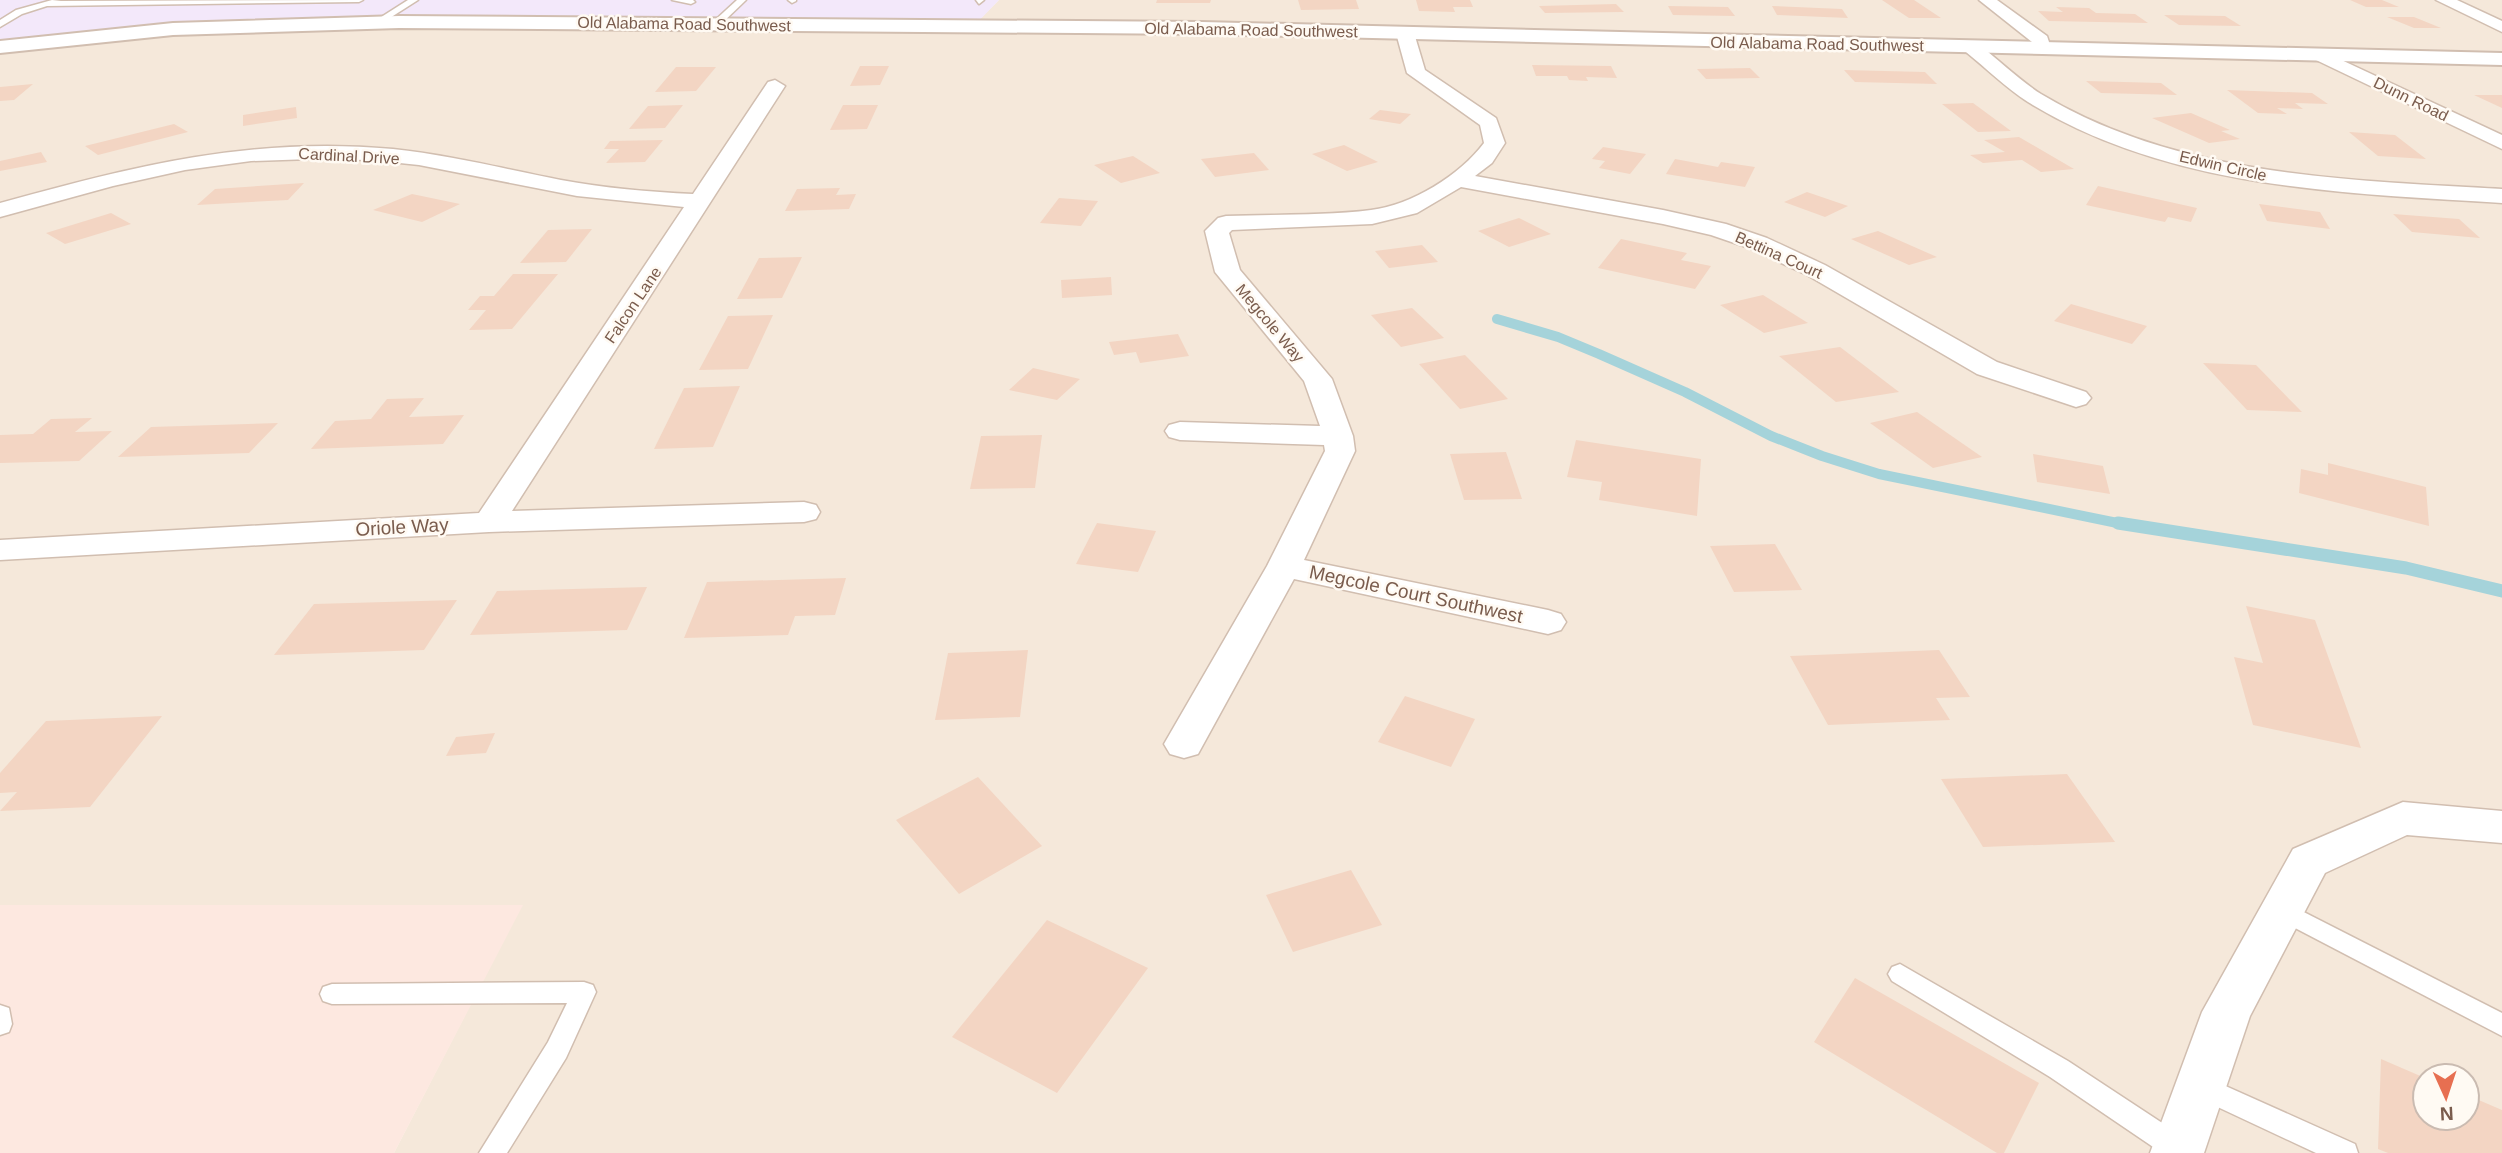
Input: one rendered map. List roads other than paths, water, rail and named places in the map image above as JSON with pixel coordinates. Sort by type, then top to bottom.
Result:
[{"type":"street","points":[[1987,0],[2041,40],[2042,48]]},
{"type":"street","points":[[2444,0],[2502,27]]},
{"type":"street","name":"Old Alabama Road Southwest","points":[[0,47],[173,29],[379,22],[1202,28],[2502,59]]},
{"type":"street","name":"Megcole Way","points":[[1338,436],[1318,379],[1228,272],[1217,230],[1226,223],[1372,217],[1409,208],[1458,180],[1484,158],[1495,143],[1489,122],[1416,73],[1405,33]]},
{"type":"street","name":"Edwin Circle","points":[[1972,48],[2033,97],[2084,124],[2191,160],[2231,171],[2327,185],[2502,196]]},
{"type":"street","name":"Dunn Road","points":[[2320,55],[2502,143]]},
{"type":"street","name":"Falcon Lane","points":[[489,522],[775,86]]},
{"type":"street","name":"Cardinal Drive","points":[[0,210],[161,168],[212,159],[300,152],[372,154],[467,165],[561,187],[642,198],[701,201]]},
{"type":"street","name":"Bettina Court","points":[[1458,180],[1662,217],[1718,229],[1758,243],[1815,270],[1987,368],[2076,398]]},
{"type":"street","points":[[1180,431],[1338,436],[1340,451],[1283,566],[1184,744]]},
{"type":"street","name":"Oriole Way","points":[[0,551],[489,522],[804,512]]},
{"type":"street","name":"Megcole Court Southwest","points":[[1283,566],[1548,622]]},
{"type":"street","points":[[2178,1151],[2227,1013],[2309,861],[2403,818],[2502,827]]},
{"type":"lane","points":[[0,24],[19,12],[60,0]]},
{"type":"lane","points":[[48,4],[359,0]]},
{"type":"lane","points":[[379,22],[414,0]]},
{"type":"lane","points":[[676,0],[691,2]]},
{"type":"lane","points":[[716,24],[742,0]]},
{"type":"lane","points":[[2282,910],[2502,1025]]},
{"type":"lane","points":[[1900,974],[2059,1069],[2178,1151]]},
{"type":"lane","points":[[332,994],[584,992],[557,1050],[531,1096],[492,1153]]},
{"type":"lane","points":[[0,1016],[0,1024]]},
{"type":"lane","points":[[2201,1087],[2345,1153]]},
{"type":"waterway","points":[[1497,319],[1558,337],[1599,354],[1685,392],[1771,436],[1822,456],[1879,474],[2127,525]]},
{"type":"waterway","points":[[2118,523],[2406,568],[2502,591]]}]
